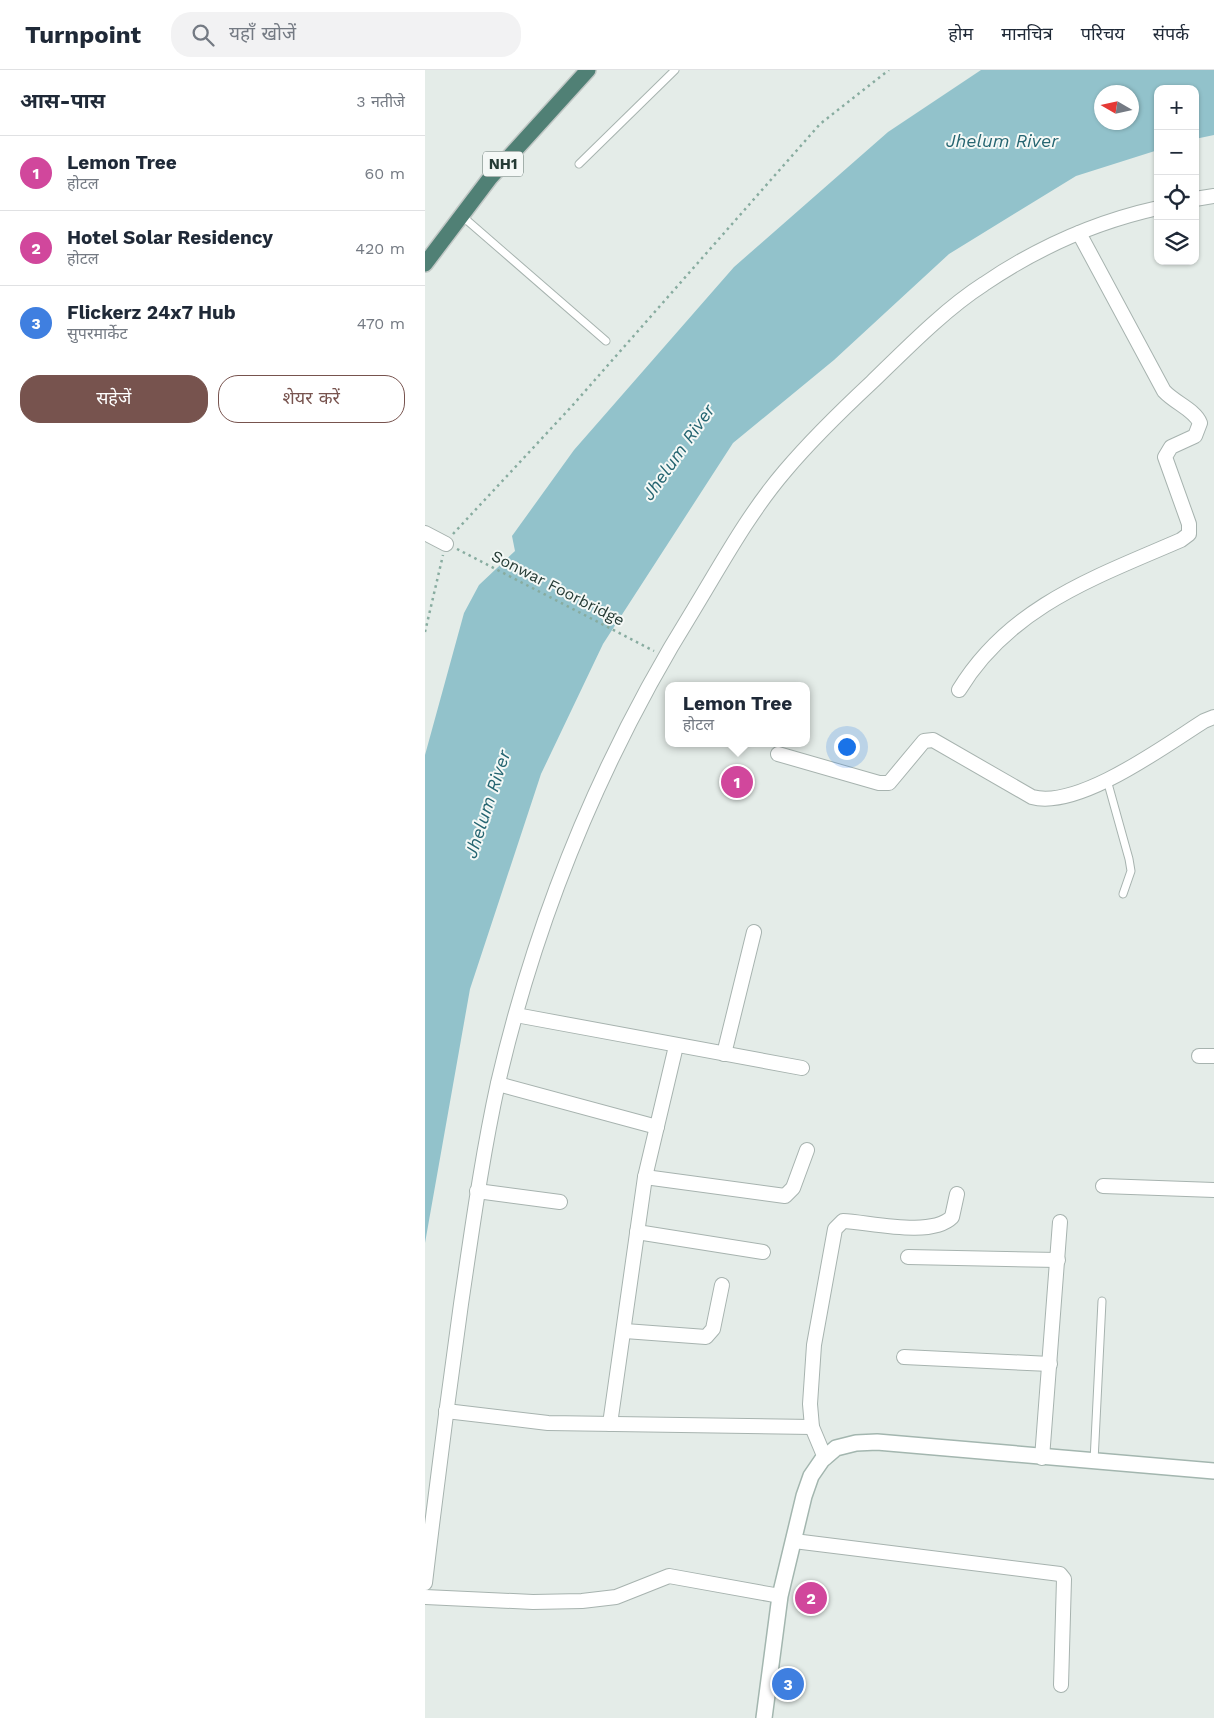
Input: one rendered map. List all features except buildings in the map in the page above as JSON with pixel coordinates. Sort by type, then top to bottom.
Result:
[{"type":"highway","name":"NH1","points":[[425,264],[514,150],[588,70]]},
{"type":"main road","points":[[764,1718],[780,1596],[804,1496],[811,1476],[825,1458],[836,1448],[856,1443],[877,1442],[1043,1458],[1214,1471]]},
{"type":"street","points":[[1199,198],[1214,196]]},
{"type":"street","points":[[425,1583],[446,1411],[477,1191],[498,1084],[515,1016],[549,911],[577,834],[615,750],[664,656],[750,519],[783,473],[831,420],[909,346],[981,286],[1043,248],[1122,216],[1154,209]]},
{"type":"street","points":[[959,690],[981,657],[1017,622],[1085,582],[1181,540],[1189,534],[1189,524],[1165,457],[1171,447],[1195,436],[1200,423],[1198,417],[1194,412],[1174,402],[1164,391],[1079,233]]},
{"type":"street","points":[[425,533],[446,544]]},
{"type":"street","points":[[778,754],[889,784],[921,743],[928,740],[1040,799],[1071,794],[1107,780],[1204,721],[1214,717]]},
{"type":"street","points":[[724,1054],[755,932]]},
{"type":"street","points":[[515,1016],[802,1068]]},
{"type":"street","points":[[610,1424],[625,1331],[645,1177],[676,1046]]},
{"type":"street","points":[[1199,1056],[1214,1056]]},
{"type":"street","points":[[498,1084],[657,1127]]},
{"type":"street","points":[[645,1177],[785,1196],[793,1188],[807,1150]]},
{"type":"street","points":[[1103,1186],[1214,1190]]},
{"type":"street","points":[[477,1191],[560,1202]]},
{"type":"street","points":[[825,1458],[811,1428],[810,1404],[814,1345],[835,1230],[843,1221],[897,1228],[942,1223],[952,1217],[957,1194]]},
{"type":"street","points":[[1043,1458],[1060,1222]]},
{"type":"street","points":[[637,1232],[763,1252]]},
{"type":"street","points":[[908,1256],[1058,1260]]},
{"type":"street","points":[[625,1331],[707,1337],[713,1329],[722,1285]]},
{"type":"street","points":[[904,1356],[1050,1364]]},
{"type":"street","points":[[446,1411],[549,1423],[811,1428]]},
{"type":"street","points":[[794,1540],[1060,1574],[1064,1580],[1061,1685]]},
{"type":"street","points":[[425,1597],[497,1601],[582,1601],[616,1597],[669,1576],[780,1596]]},
{"type":"lane","points":[[579,164],[675,70]]},
{"type":"lane","points":[[462,216],[606,341]]},
{"type":"lane","points":[[1107,780],[1129,859],[1130,877],[1123,894]]},
{"type":"lane","points":[[1094,1462],[1103,1301]]},
{"type":"path","points":[[425,632],[446,544],[458,527],[572,406],[820,124],[889,70]]},
{"type":"path","name":"Sonwar Foorbridge","points":[[461,552],[645,645]]},
{"type":"water","name":"Jhelum River","points":[[981,70],[1214,70],[1214,135],[1199,138],[1199,85],[1154,85],[1154,151],[1076,176],[949,254],[834,360],[733,443],[603,644],[541,774],[470,989],[425,1243],[425,755],[464,613],[479,585],[515,551],[512,536],[574,450],[734,267],[888,132]]},
{"type":"place","name":"Lemon Tree","points":[[737,782]]},
{"type":"place","name":"Hotel Solar Residency","points":[[811,1598]]},
{"type":"place","name":"Flickerz 24x7 Hub","points":[[788,1684]]}]
